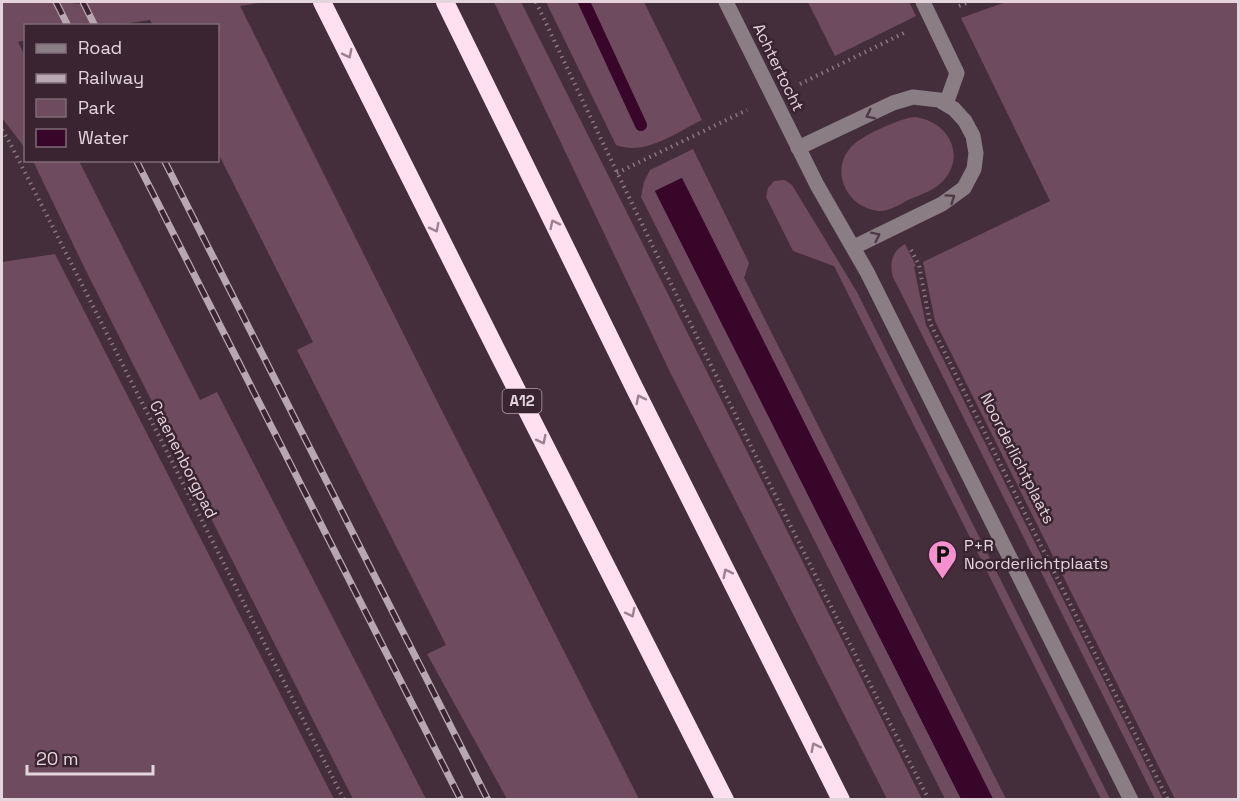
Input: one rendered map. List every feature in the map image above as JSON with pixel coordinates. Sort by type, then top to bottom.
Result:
[{"type":"highway","name":"A12","points":[[322,2],[725,800]]},
{"type":"highway","points":[[445,2],[627,374],[841,800]]},
{"type":"street","name":"Achtertocht","points":[[726,2],[798,148]]},
{"type":"street","points":[[923,2],[957,73],[946,104]]},
{"type":"street","points":[[854,247],[949,200],[964,188],[971,176],[976,153],[973,136],[960,115],[946,104],[922,97],[903,99],[798,148],[854,247],[1131,800]]},
{"type":"path","points":[[536,2],[616,173],[779,506],[929,800]]},
{"type":"path","name":"Craenenborgpad","points":[[2,130],[344,800]]},
{"type":"path","name":"Noorderlichtplaats","points":[[899,225],[919,265],[930,323],[1168,800]]},
{"type":"green space","points":[[2,2],[80,4],[96,2],[265,2],[240,6],[639,799],[507,799],[427,654],[446,645],[297,350],[313,342],[219,155],[219,24],[152,24],[150,20],[124,24],[24,24],[24,40],[18,42],[24,54],[24,147],[2,118]]},
{"type":"green space","points":[[494,2],[521,2],[922,799],[887,799],[670,372]]},
{"type":"green space","points":[[546,2],[644,2],[702,120],[660,142],[638,148],[616,145]]},
{"type":"green space","points":[[808,2],[909,2],[916,16],[835,56]]},
{"type":"green space","points":[[1006,2],[1238,2],[1238,799],[1175,799],[935,321],[923,262],[1050,201],[961,18]]},
{"type":"green space","points":[[914,117],[925,119],[944,131],[953,149],[954,159],[951,170],[936,187],[893,208],[878,211],[857,203],[844,186],[842,166],[845,156],[852,146],[864,137],[891,124]]},
{"type":"green space","points":[[693,149],[749,263],[744,278],[1006,799],[993,799],[681,178],[655,191],[961,799],[945,799],[641,197],[644,182],[650,170]]},
{"type":"green space","points":[[33,162],[80,162],[200,400],[217,392],[426,799],[353,799],[86,271]]},
{"type":"green space","points":[[785,180],[792,185],[857,292],[1110,799],[1101,799],[834,266],[793,251],[766,197],[768,188],[774,181]]},
{"type":"green space","points":[[905,244],[916,266],[914,267],[926,325],[1163,799],[1155,799],[893,277],[891,267],[894,254]]},
{"type":"green space","points":[[55,254],[334,799],[2,799],[2,262]]},
{"type":"water","points":[[682,178],[993,799],[961,799],[655,191]]},
{"type":"waterway","points":[[584,2],[641,125]]},
{"type":"railway","points":[[56,2],[67,24]]},
{"type":"railway","points":[[83,2],[94,24]]},
{"type":"railway","points":[[137,162],[461,800]]},
{"type":"railway","points":[[165,162],[488,800]]},
{"type":"place","name":"P+R Noorderlichtplaats","points":[[943,580]]}]
